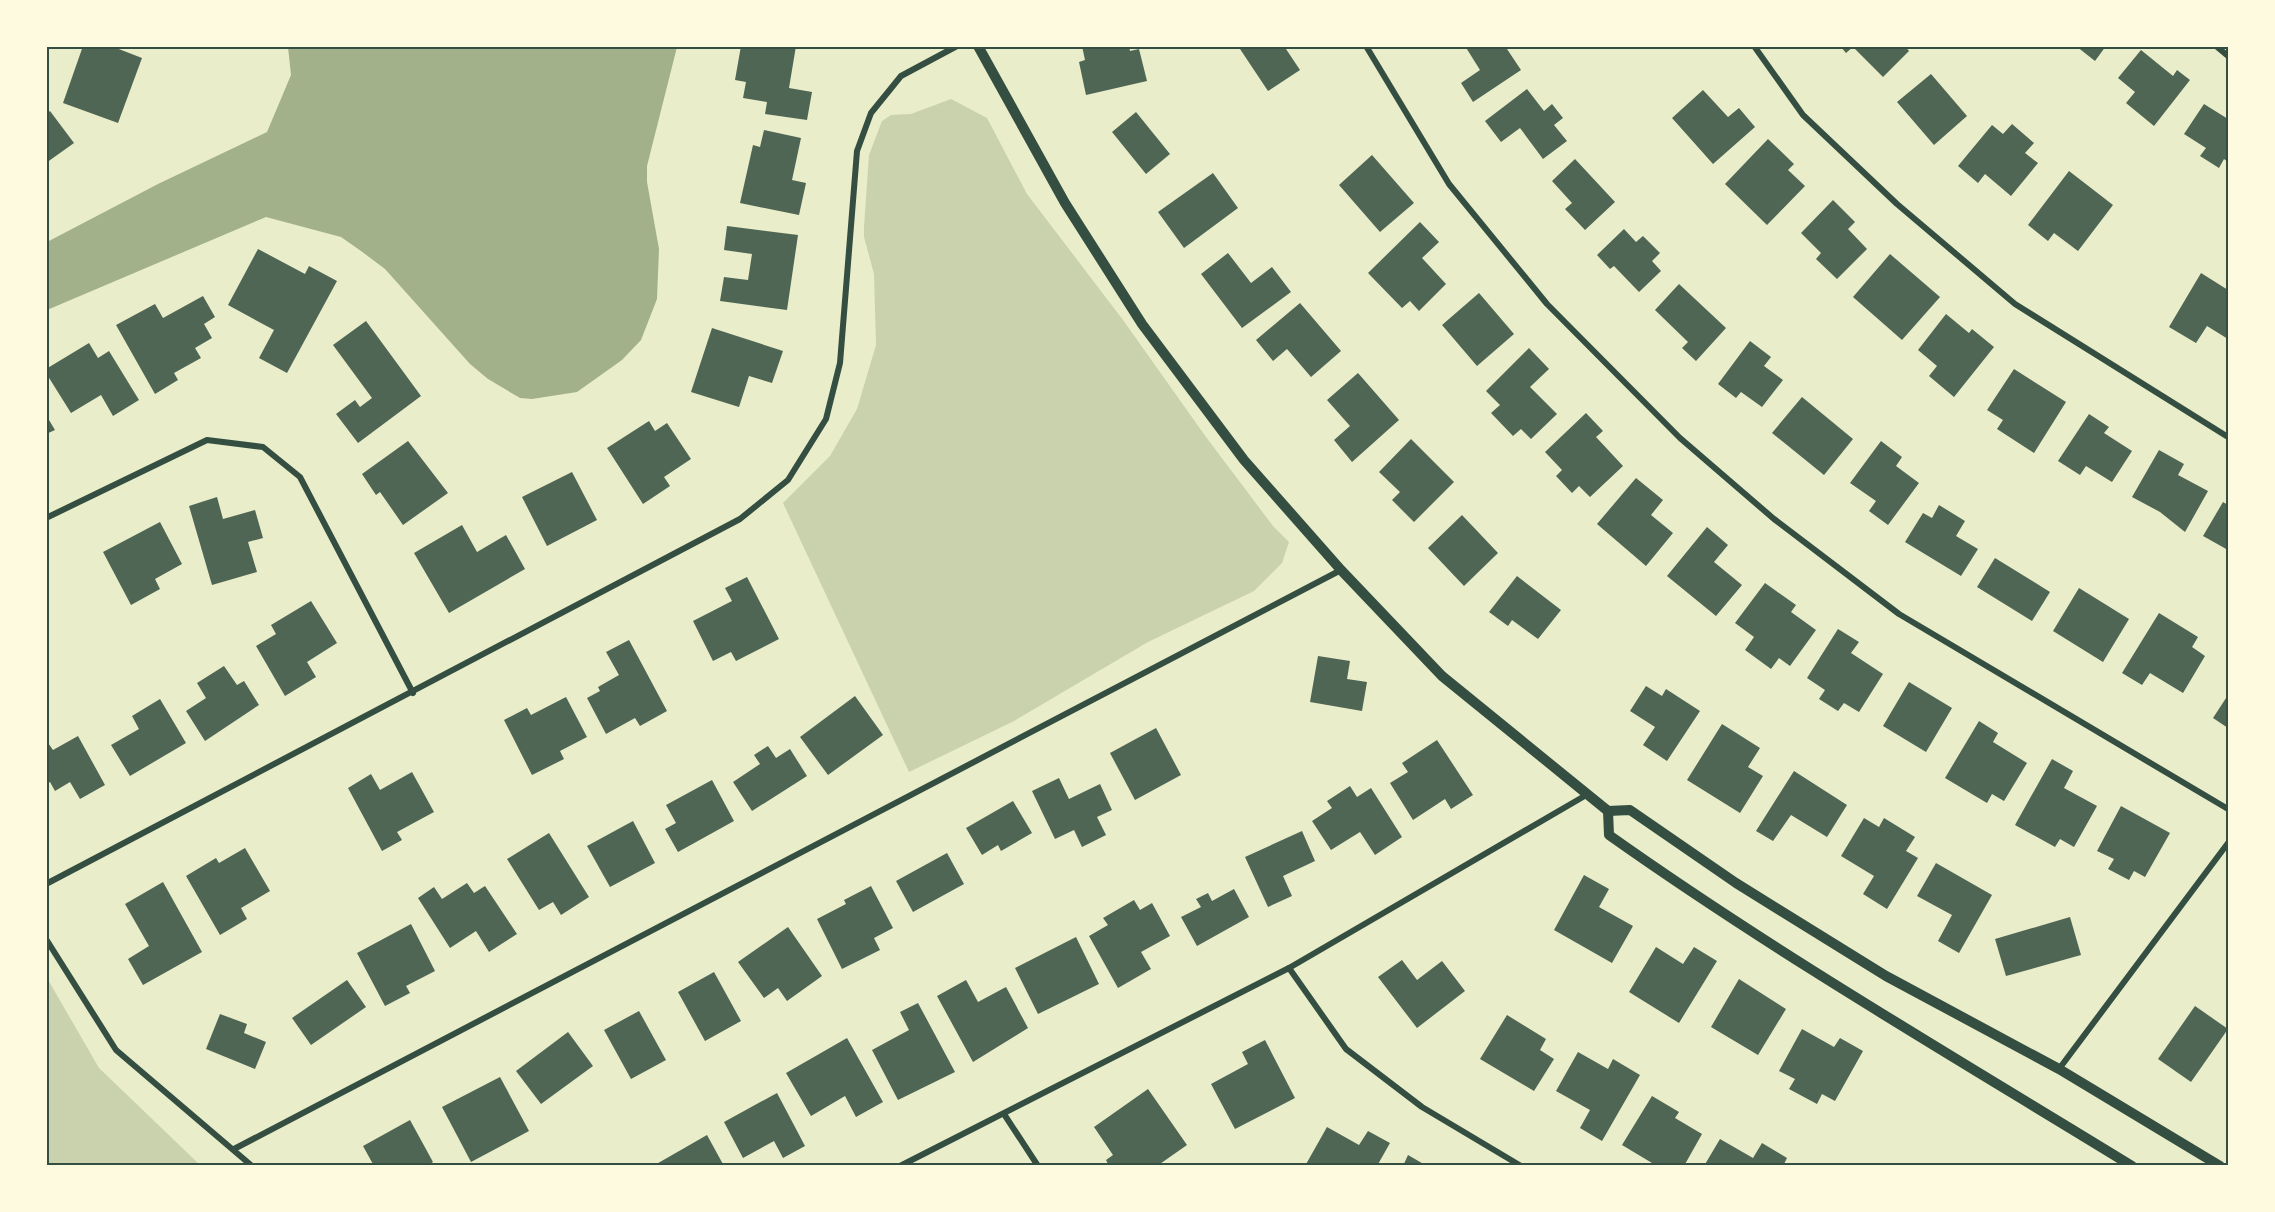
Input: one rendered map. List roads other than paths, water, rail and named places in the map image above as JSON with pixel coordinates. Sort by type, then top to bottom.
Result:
[{"type":"street","points":[[46,885],[740,519],[788,480],[826,419],[840,363],[856,151],[871,112],[902,76],[957,46]]},
{"type":"street","points":[[978,46],[1065,203],[1143,324],[1244,460],[1341,570],[1442,676],[1608,810],[1630,810],[1736,883],[1886,976],[2059,1069],[2220,1166]]},
{"type":"street","points":[[1366,46],[1449,184],[1547,304],[1680,438],[1774,519],[1899,614],[2229,809]]},
{"type":"street","points":[[1754,46],[1803,114],[1898,204],[2015,304],[2229,437]]},
{"type":"street","points":[[2216,46],[2229,56]]},
{"type":"street","points":[[46,518],[207,440],[263,447],[300,477],[412,693]]},
{"type":"street","points":[[234,1149],[1341,570]]},
{"type":"street","points":[[900,1166],[1289,968],[1588,794]]},
{"type":"street","points":[[1608,810],[1609,835],[1688,891],[1804,966],[2132,1166]]},
{"type":"street","points":[[2059,1069],[2229,843]]},
{"type":"street","points":[[46,939],[116,1050],[252,1166]]},
{"type":"street","points":[[1289,968],[1346,1049],[1422,1107],[1521,1166]]},
{"type":"street","points":[[1004,1114],[1038,1166]]}]
